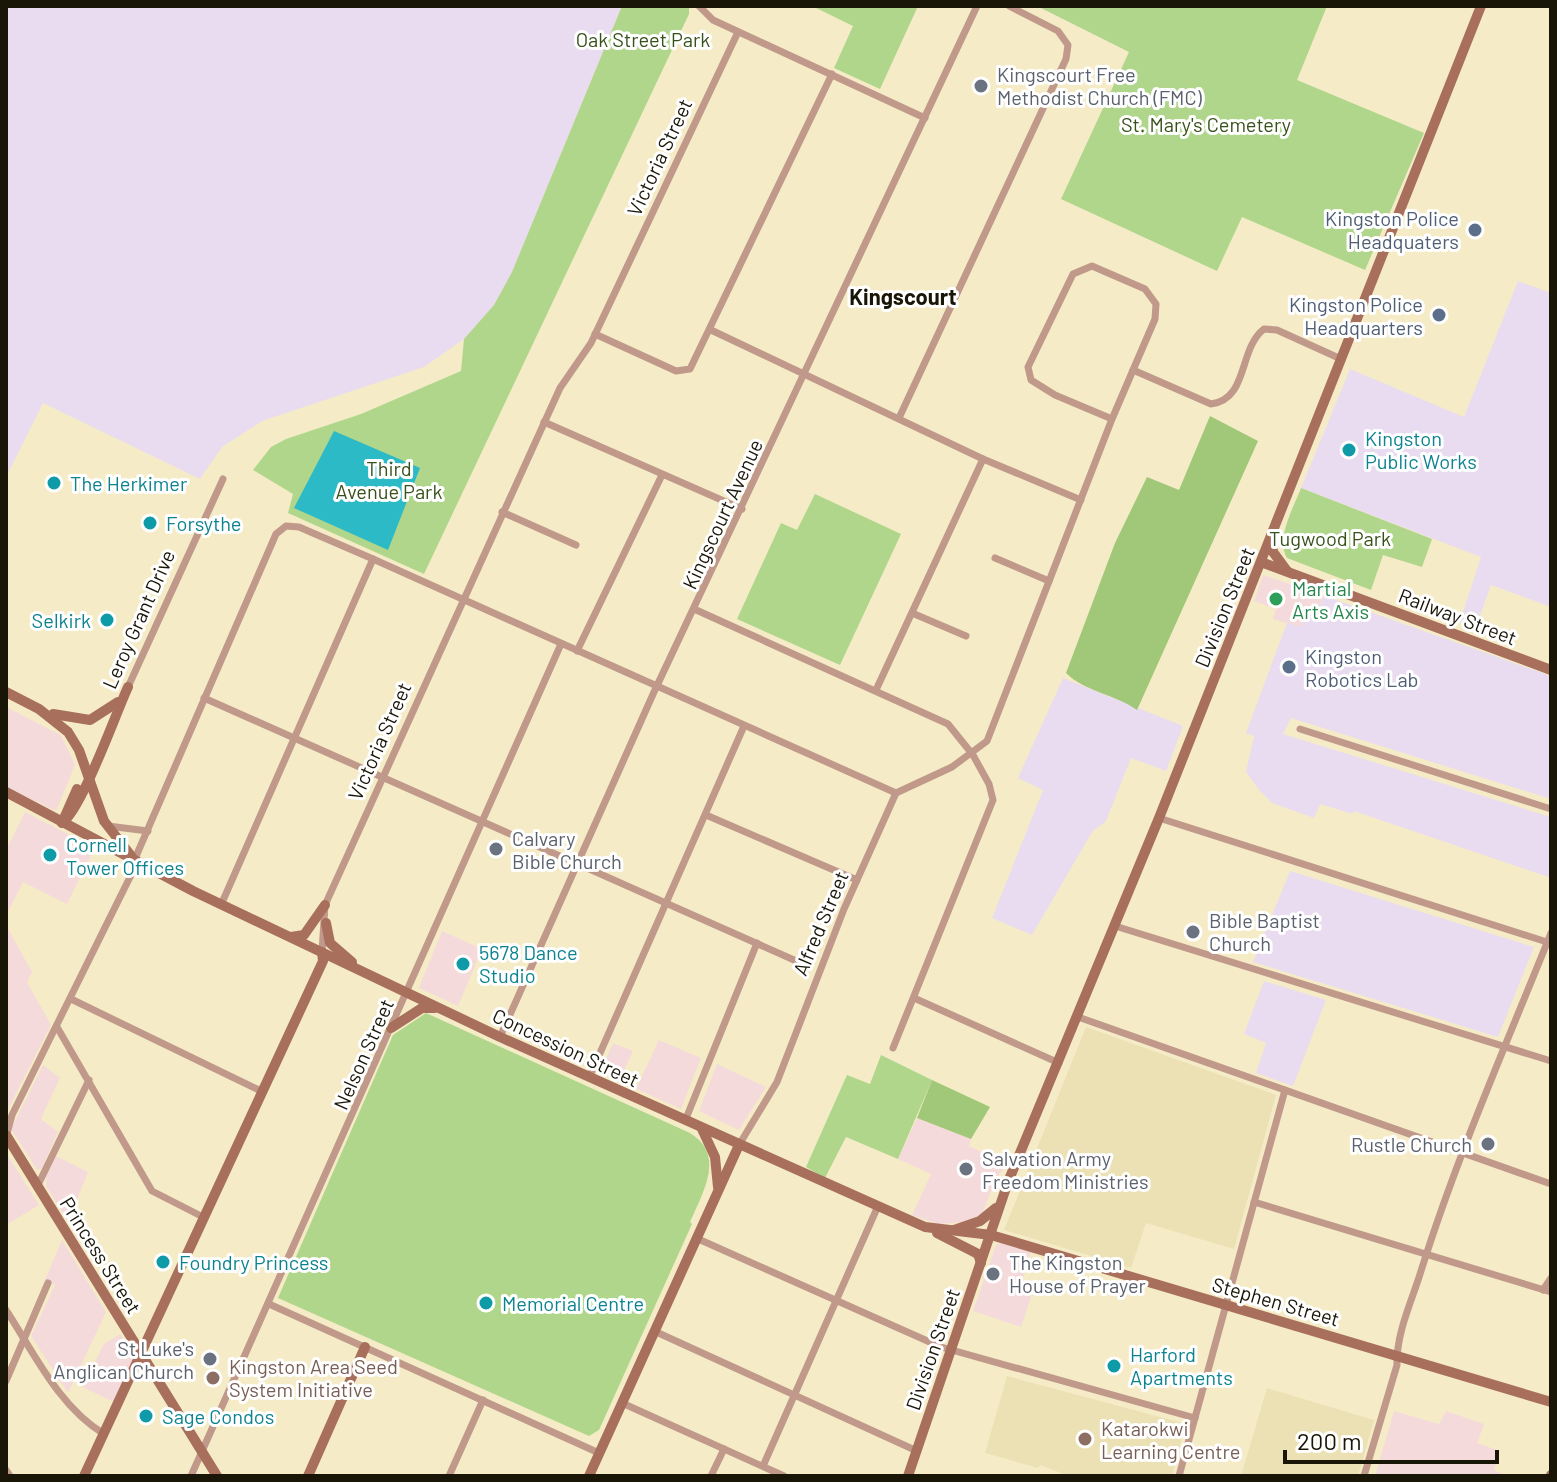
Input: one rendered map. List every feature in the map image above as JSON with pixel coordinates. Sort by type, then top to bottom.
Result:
[{"type":"main road","name":"Division Street","points":[[908,1476],[999,1205],[1272,537],[1481,6]]},
{"type":"main road","points":[[1272,537],[1273,552],[1288,573]]},
{"type":"main road","name":"Railway Street","points":[[1261,562],[1551,670]]},
{"type":"main road","points":[[39,709],[73,720],[90,720],[109,711],[128,687]]},
{"type":"main road","name":"Leroy Grant Drive","points":[[62,823],[64,812],[88,776],[128,687]]},
{"type":"main road","name":"Concession Street","points":[[6,692],[39,709],[68,732],[108,826],[136,862]]},
{"type":"main road","points":[[100,810],[97,777],[103,742]]},
{"type":"main road","name":"Concession Street","points":[[6,792],[221,905],[702,1129],[925,1227],[991,1235]]},
{"type":"main road","points":[[289,936],[304,935],[325,905]]},
{"type":"main road","points":[[326,923],[331,945],[360,969]]},
{"type":"main road","name":"Victoria Street","points":[[84,1476],[323,961],[322,952]]},
{"type":"main road","points":[[391,1028],[422,1008],[441,1009]]},
{"type":"main road","points":[[702,1129],[717,1164],[719,1180],[715,1197]]},
{"type":"main road","name":"Princess Street","points":[[6,1137],[217,1476]]},
{"type":"main road","name":"Alfred Street","points":[[589,1476],[739,1145]]},
{"type":"main road","name":"Division Street","points":[[991,1235],[997,1228],[1014,1185],[1014,1174]]},
{"type":"main road","points":[[948,1231],[980,1221],[999,1205]]},
{"type":"main road","points":[[925,1227],[978,1254],[981,1263]]},
{"type":"main road","name":"Stephen Street","points":[[991,1235],[1551,1402]]},
{"type":"main road","points":[[126,1329],[139,1333],[157,1323]]},
{"type":"main road","points":[[308,1476],[365,1347]]},
{"type":"street","points":[[699,6],[706,16],[738,32],[925,118]]},
{"type":"street","name":"Kingscourt Avenue","points":[[500,1037],[657,687],[977,6]]},
{"type":"street","points":[[899,418],[1066,59],[1068,45],[1058,31],[1009,6]]},
{"type":"street","name":"Victoria Street","points":[[322,952],[325,905],[462,599],[560,388],[595,334],[738,32]]},
{"type":"street","points":[[595,334],[676,371],[690,369],[832,74]]},
{"type":"street","points":[[6,1137],[12,1115],[136,862],[276,534],[286,526],[299,527],[373,559],[896,793],[973,755],[987,741],[1112,419],[1155,319],[1156,304],[1145,289],[1092,266],[1081,268],[1067,284],[1028,367],[1031,380],[1055,395],[1112,419]]},
{"type":"street","points":[[1133,370],[1211,404],[1222,403],[1234,391],[1255,338],[1264,329],[1277,330],[1341,359]]},
{"type":"street","points":[[711,330],[983,459],[1081,500]]},
{"type":"street","points":[[544,422],[742,509]]},
{"type":"street","points":[[876,690],[983,459]]},
{"type":"street","points":[[577,651],[662,475]]},
{"type":"street","name":"Leroy Grant Drive","points":[[128,687],[223,479]]},
{"type":"street","points":[[502,512],[576,545]]},
{"type":"street","points":[[995,558],[1049,581]]},
{"type":"street","points":[[221,905],[373,559]]},
{"type":"street","points":[[694,609],[948,724],[973,755],[989,784],[993,800],[893,1048]]},
{"type":"street","points":[[912,613],[966,636]]},
{"type":"street","name":"Nelson Street","points":[[191,1476],[561,644]]},
{"type":"street","points":[[204,698],[803,964]]},
{"type":"street","points":[[589,1078],[744,726]]},
{"type":"street","points":[[1300,729],[1551,809]]},
{"type":"street","name":"Alfred Street","points":[[739,1145],[777,1082],[857,880],[896,793]]},
{"type":"street","points":[[706,815],[857,880]]},
{"type":"street","points":[[1159,818],[1549,943]]},
{"type":"street","points":[[108,826],[148,831]]},
{"type":"street","points":[[1115,926],[1551,1061]]},
{"type":"street","points":[[1364,1476],[1426,1256],[1462,1152],[1551,933]]},
{"type":"street","points":[[685,1121],[757,943]]},
{"type":"street","points":[[914,998],[1059,1063]]},
{"type":"street","points":[[71,999],[263,1092]]},
{"type":"street","points":[[1078,1017],[1551,1184]]},
{"type":"street","points":[[57,1027],[152,1191],[205,1218]]},
{"type":"street","points":[[37,1187],[89,1080]]},
{"type":"street","points":[[1179,1476],[1285,1090]]},
{"type":"street","points":[[1254,1202],[1547,1291],[1551,1278]]},
{"type":"street","points":[[763,1466],[878,1206]]},
{"type":"street","points":[[696,1238],[951,1350],[1195,1418]]},
{"type":"street","points":[[6,1381],[48,1283]]},
{"type":"street","points":[[269,1304],[599,1453]]},
{"type":"street","points":[[6,1310],[68,1404],[83,1421],[104,1434]]},
{"type":"street","points":[[654,1331],[917,1451]]},
{"type":"street","points":[[449,1476],[483,1400]]},
{"type":"street","points":[[622,1403],[784,1476]]},
{"type":"street","points":[[713,1475],[724,1449]]},
{"type":"street","points":[[6,1470],[10,1476]]},
{"type":"shaded area","points":[[6,6],[622,6],[512,272],[494,305],[464,339],[424,367],[262,421],[222,447],[200,479],[43,403],[6,477]]},
{"type":"shaded area","points":[[1518,281],[1551,293],[1551,607],[1491,585],[1476,627],[1460,621],[1481,557],[1301,488],[1350,369],[1464,417]]},
{"type":"shaded area","points":[[1263,575],[1325,596],[1314,616],[1301,628],[1273,619],[1276,609],[1254,601]]},
{"type":"shaded area","points":[[1325,596],[1551,676],[1551,799],[1291,718],[1283,734],[1551,817],[1551,878],[1354,811],[1353,814],[1320,804],[1314,818],[1272,803],[1260,791],[1246,772],[1254,736],[1246,733],[1287,623],[1301,627],[1307,614],[1314,615]]},
{"type":"shaded area","points":[[1063,678],[1183,726],[1166,771],[1131,758],[1106,821],[1092,832],[1032,935],[992,918],[1043,790],[1018,778]]},
{"type":"shaded area","points":[[6,707],[61,735],[75,765],[56,811],[6,787]]},
{"type":"shaded area","points":[[25,812],[95,848],[67,904],[23,882],[6,916],[6,850]]},
{"type":"shaded area","points":[[1290,871],[1534,947],[1498,1037],[1253,962]]},
{"type":"shaded area","points":[[6,925],[32,972],[27,982],[51,1025],[6,1113]]},
{"type":"shaded area","points":[[442,931],[482,949],[458,1006],[419,988]]},
{"type":"shaded area","points":[[1264,981],[1326,1000],[1293,1086],[1256,1073],[1266,1043],[1244,1034]]},
{"type":"shaded area","points":[[1086,1027],[1276,1095],[1234,1249],[1146,1223],[1131,1268],[1004,1230]]},
{"type":"shaded area","points":[[659,1040],[701,1058],[681,1109],[636,1089]]},
{"type":"shaded area","points":[[613,1043],[633,1051],[619,1081],[600,1073]]},
{"type":"shaded area","points":[[717,1064],[766,1087],[739,1130],[699,1111]]},
{"type":"shaded area","points":[[43,1065],[60,1078],[41,1119],[58,1132],[42,1168],[37,1170],[11,1129]]},
{"type":"shaded area","points":[[917,1118],[971,1139],[969,1146],[1007,1164],[995,1180],[982,1215],[961,1222],[938,1224],[912,1215],[931,1174],[898,1159]]},
{"type":"shaded area","points":[[8,1156],[39,1205],[6,1225],[6,1161]]},
{"type":"shaded area","points":[[56,1156],[88,1172],[68,1222],[46,1186],[46,1177]]},
{"type":"shaded area","points":[[62,1240],[106,1312],[68,1393],[31,1336],[55,1285],[45,1280]]},
{"type":"shaded area","points":[[1000,1243],[1031,1252],[1020,1287],[1033,1291],[1021,1327],[973,1311],[996,1245]]},
{"type":"shaded area","points":[[120,1334],[135,1358],[114,1402],[82,1387],[104,1344]]},
{"type":"shaded area","name":"Katarokwi Learning Centre","points":[[1007,1376],[1186,1424],[1172,1476],[1069,1476],[1040,1465],[1038,1468],[985,1453]]},
{"type":"shaded area","points":[[1267,1388],[1374,1420],[1358,1476],[1241,1476]]},
{"type":"shaded area","points":[[1394,1411],[1439,1424],[1446,1411],[1484,1424],[1477,1443],[1500,1451],[1494,1470],[1507,1476],[1375,1476]]},
{"type":"green space","points":[[622,6],[689,6],[689,14],[424,574],[288,513],[293,494],[253,470],[271,447],[361,414],[461,371],[464,339],[494,305],[512,272]]},
{"type":"green space","points":[[812,6],[918,6],[880,89],[834,68],[853,26]]},
{"type":"green space","name":"St. Mary's Cemetery","points":[[1037,6],[1327,6],[1297,80],[1424,133],[1365,270],[1242,217],[1217,271],[1061,199],[1129,52]]},
{"type":"green space","points":[[1210,416],[1258,441],[1137,710],[1082,685],[1066,673],[1115,543],[1147,477],[1179,490]]},
{"type":"green space","name":"Tugwood Park","points":[[1301,488],[1432,539],[1422,567],[1383,555],[1371,590],[1287,558],[1284,533]]},
{"type":"green space","points":[[815,494],[901,534],[840,665],[737,619],[781,523],[797,530]]},
{"type":"green space","name":"Memorial Centre","points":[[426,1013],[690,1133],[707,1152],[708,1174],[690,1222],[692,1224],[599,1430],[589,1436],[278,1298],[393,1035]]},
{"type":"green space","points":[[881,1055],[932,1080],[898,1159],[846,1137],[825,1178],[806,1167],[847,1075],[870,1084]]},
{"type":"green space","points":[[932,1080],[990,1107],[971,1139],[917,1118]]},
{"type":"water","points":[[334,431],[420,468],[388,550],[294,508]]},
{"type":"place","name":"Kingscourt Free Methodist Church (FMC)","points":[[981,86]]},
{"type":"place","name":"Kingston Police Headquaters","points":[[1475,230]]},
{"type":"place","name":"Kingston Police Headquarters","points":[[1439,315]]},
{"type":"place","name":"Kingston Public Works","points":[[1349,450]]},
{"type":"place","name":"The Herkimer","points":[[54,483]]},
{"type":"place","name":"Forsythe","points":[[150,523]]},
{"type":"place","name":"Martial Arts Axis","points":[[1276,599]]},
{"type":"place","name":"Selkirk","points":[[107,620]]},
{"type":"place","name":"Kingston Robotics Lab","points":[[1289,667]]},
{"type":"place","name":"Calvary Bible Church","points":[[496,849]]},
{"type":"place","name":"Cornell Tower Offices","points":[[50,855]]},
{"type":"place","name":"Bible Baptist Church","points":[[1193,932]]},
{"type":"place","name":"5678 Dance Studio","points":[[463,964]]},
{"type":"place","name":"Rustle Church","points":[[1488,1144]]},
{"type":"place","name":"Salvation Army Freedom Ministries","points":[[966,1169]]},
{"type":"place","name":"Foundry Princess","points":[[163,1262]]},
{"type":"place","name":"The Kingston House of Prayer","points":[[993,1274]]},
{"type":"place","name":"Memorial Centre","points":[[486,1303]]},
{"type":"place","name":"St Luke's Anglican Church","points":[[210,1359]]},
{"type":"place","name":"Harford Apartments","points":[[1114,1366]]},
{"type":"place","name":"Kingston Area Seed System Initiative","points":[[213,1378]]},
{"type":"place","name":"Sage Condos","points":[[146,1416]]},
{"type":"place","name":"Katarokwi Learning Centre","points":[[1085,1439]]},
{"type":"district","name":"Kingscourt","points":[[903,296]]},
{"type":"park label","name":"Oak Street Park","points":[[643,39]]},
{"type":"park label","name":"Third Avenue Park","points":[[389,480]]}]
